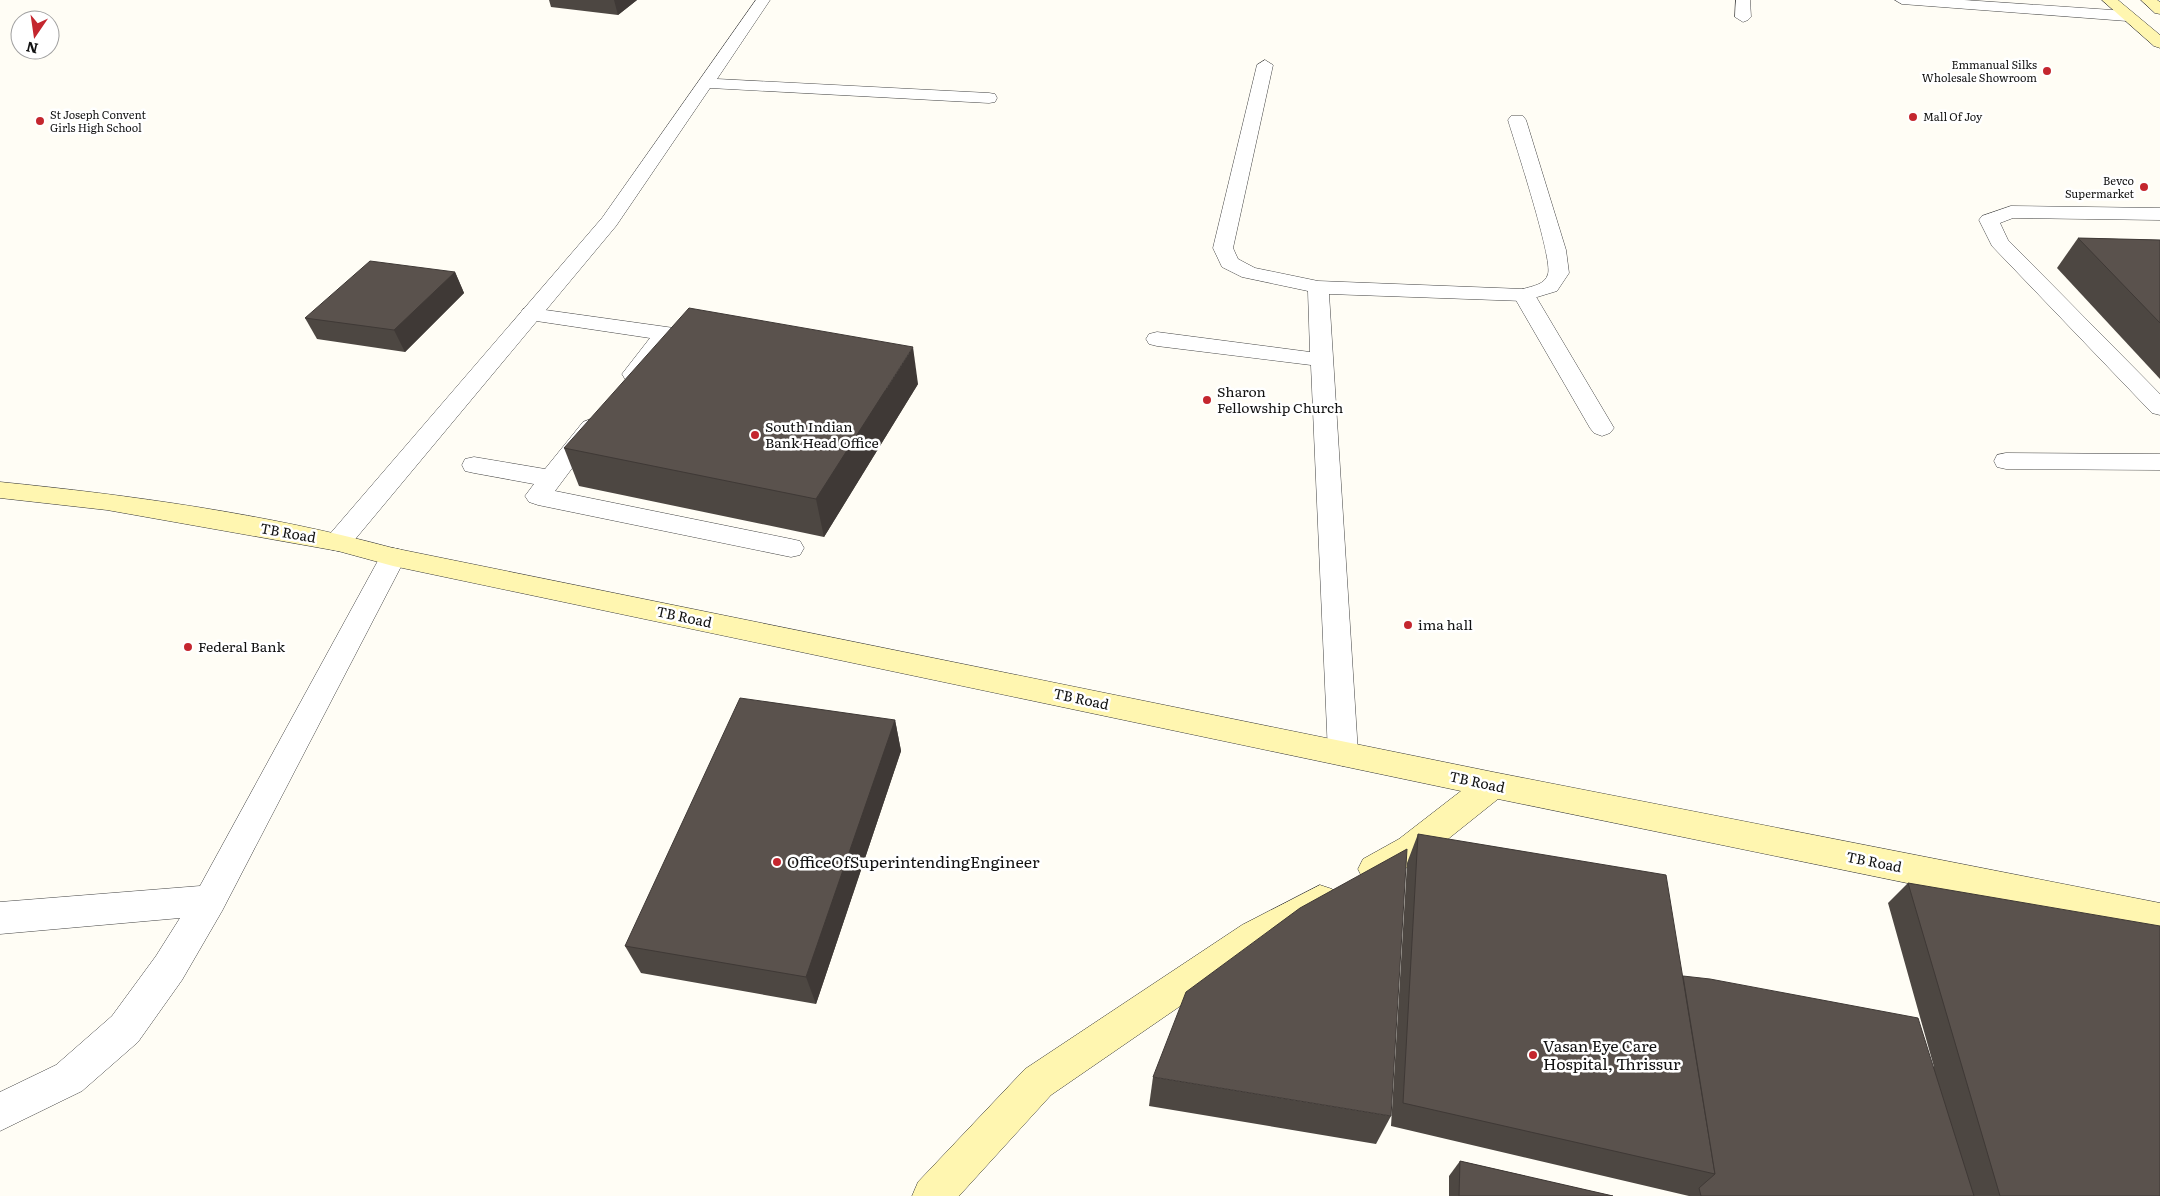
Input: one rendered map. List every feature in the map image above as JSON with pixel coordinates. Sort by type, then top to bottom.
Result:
[{"type":"main road","points":[[2108,0],[2157,38]]},
{"type":"main road","points":[[2148,0],[2160,10]]},
{"type":"main road","name":"TB Road","points":[[0,490],[107,501],[338,542],[393,557],[1493,785],[2160,919]]},
{"type":"main road","points":[[932,1196],[1038,1082],[1254,936],[1411,849],[1493,785]]},
{"type":"street","points":[[338,542],[609,222],[763,0]]},
{"type":"street","points":[[1743,0],[1744,17]]},
{"type":"street","points":[[1902,0],[2127,16]]},
{"type":"street","points":[[1265,65],[1223,248],[1229,263],[1249,272],[1318,286],[1524,295],[1550,286],[1559,273],[1556,250],[1517,120]]},
{"type":"street","points":[[705,83],[989,98]]},
{"type":"street","points":[[2160,214],[2011,212],[1989,220],[1999,242],[2160,408]]},
{"type":"street","points":[[1318,286],[1343,753]]},
{"type":"street","points":[[1524,295],[1602,428]]},
{"type":"street","points":[[532,314],[704,339]]},
{"type":"street","points":[[665,334],[550,478],[538,496],[791,548]]},
{"type":"street","points":[[1157,339],[1322,360]]},
{"type":"street","points":[[2006,461],[2160,462]]},
{"type":"street","points":[[474,464],[550,478]]},
{"type":"street","points":[[0,1112],[69,1078],[125,1029],[169,968],[210,900],[393,557]]},
{"type":"street","points":[[0,918],[210,900]]},
{"type":"building","points":[[2078,238],[2160,240],[2160,323]]},
{"type":"building","points":[[370,261],[455,272],[394,330],[305,318]]},
{"type":"building","name":"South Indian Bank Head Office","points":[[689,308],[913,347],[816,499],[564,448]]},
{"type":"building","name":"OfficeOfSuperintendingEngineer","points":[[740,698],[895,720],[806,977],[625,946]]},
{"type":"building","name":"Vasan Eye Care Hospital, Thrissur","points":[[1418,834],[1666,875],[1715,1174],[1403,1103]]},
{"type":"building","points":[[1407,849],[1391,1116],[1153,1077],[1186,992],[1300,908]]},
{"type":"building","points":[[1908,883],[2160,926],[2160,1196],[2000,1196]]},
{"type":"building","points":[[1683,976],[1710,979],[1918,1018],[1974,1196],[1701,1196],[1699,1188],[1715,1174]]},
{"type":"building","points":[[1460,1161],[1613,1196],[1459,1196]]},
{"type":"place","name":"Emmanual Silks Wholesale Showroom","points":[[2047,71]]},
{"type":"place","name":"Mall Of Joy","points":[[1913,117]]},
{"type":"place","name":"St Joseph Convent Girls High School","points":[[40,121]]},
{"type":"place","name":"Bevco Supermarket","points":[[2144,187]]},
{"type":"place","name":"Sharon Fellowship Church","points":[[1207,400]]},
{"type":"place","name":"South Indian Bank Head Office","points":[[755,435]]},
{"type":"place","name":"ima hall","points":[[1408,625]]},
{"type":"place","name":"Federal Bank","points":[[188,647]]},
{"type":"place","name":"OfficeOfSuperintendingEngineer","points":[[777,862]]},
{"type":"place","name":"Vasan Eye Care Hospital, Thrissur","points":[[1533,1055]]}]
